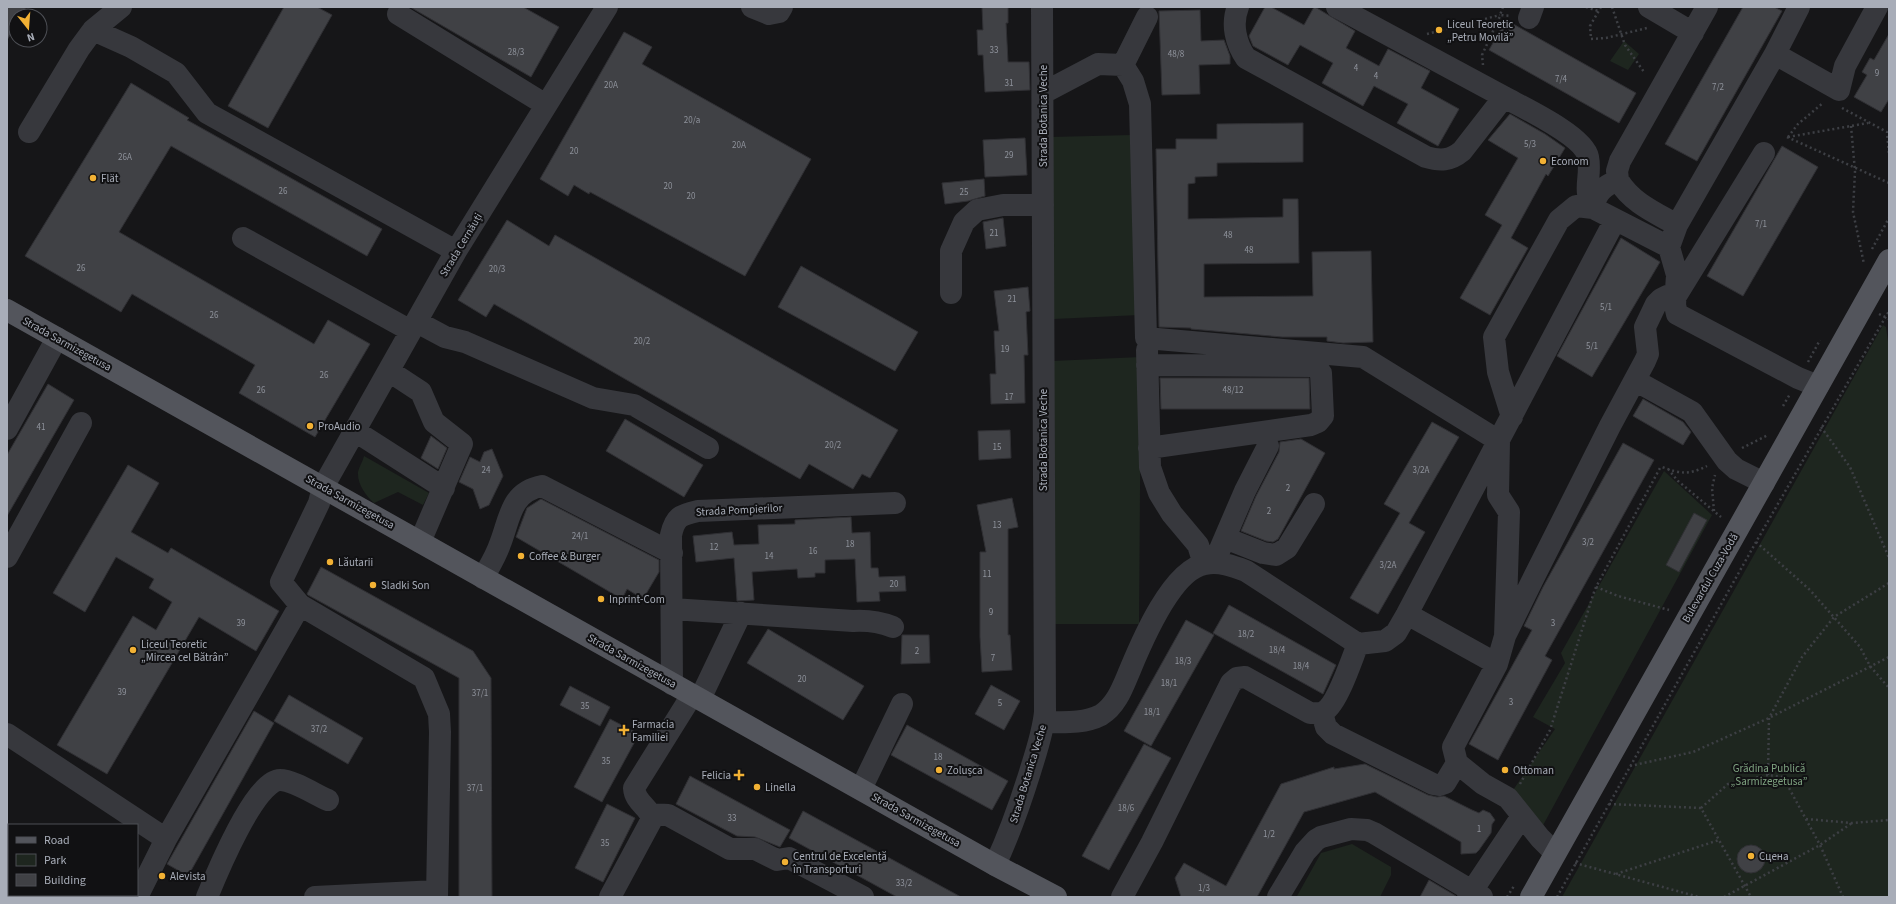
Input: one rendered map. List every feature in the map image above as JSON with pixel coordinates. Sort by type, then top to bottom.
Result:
[{"type":"main road","name":"Bulevardul Cuza-Vodă","points":[[1531,897],[1764,484],[1877,277],[1889,260]]},
{"type":"main road","name":"Strada Sarmizegetusa","points":[[7,310],[995,865],[1056,897]]},
{"type":"street","points":[[29,132],[79,49],[93,30],[121,7]]},
{"type":"street","name":"Strada Cernăuți","points":[[300,605],[281,582],[319,503],[323,488],[456,251],[607,7]]},
{"type":"street","points":[[752,7],[769,14],[779,12],[782,7]]},
{"type":"street","name":"Strada Botanica Veche","points":[[995,865],[1014,822],[1044,722],[1042,7]]},
{"type":"street","points":[[1238,7],[1235,13],[1237,43],[1246,58],[1426,156],[1437,160],[1454,157],[1462,151],[1504,97]]},
{"type":"street","points":[[1337,7],[1504,97],[1572,136],[1584,146],[1588,155],[1590,169],[1588,198],[1593,208]]},
{"type":"street","points":[[1649,7],[1693,33]]},
{"type":"street","points":[[1677,225],[1638,204],[1618,180],[1617,171],[1620,162],[1707,7]]},
{"type":"street","points":[[1799,7],[1775,54],[1677,225],[1669,247],[1677,275],[1675,305],[1677,314],[1798,378],[1818,386]]},
{"type":"street","points":[[1775,54],[1839,90],[1845,66],[1877,7]]},
{"type":"street","points":[[398,14],[546,105]]},
{"type":"street","points":[[1123,65],[1147,17]]},
{"type":"street","points":[[93,30],[131,47],[176,73],[208,113],[456,251]]},
{"type":"street","points":[[1043,93],[1098,64],[1123,65]]},
{"type":"street","points":[[1123,65],[1133,81],[1140,104],[1150,466],[1159,493],[1172,514],[1198,545],[1209,563]]},
{"type":"street","points":[[1555,853],[1516,808],[1477,780],[1457,763],[1454,747],[1497,664],[1505,636],[1610,426],[1636,381],[1648,354],[1645,327],[1656,304],[1661,299],[1676,296],[1764,153]]},
{"type":"street","points":[[1593,208],[1595,198],[1600,190],[1618,180]]},
{"type":"street","points":[[952,293],[952,250],[964,222],[977,210],[1003,205],[1043,205]]},
{"type":"street","points":[[1512,417],[1498,372],[1494,337],[1559,220],[1576,206],[1593,208],[1669,247]]},
{"type":"street","points":[[1044,722],[1091,719],[1107,711],[1118,696],[1145,636],[1172,590],[1184,574],[1209,563],[1228,565],[1246,572],[1358,644],[1385,641],[1396,633],[1500,441],[1614,220]]},
{"type":"street","points":[[243,238],[414,326],[445,337],[465,342],[593,398],[634,405],[708,448]]},
{"type":"street","points":[[7,429],[57,338]]},
{"type":"street","points":[[1146,338],[1363,358],[1500,441]]},
{"type":"street","points":[[1147,365],[1314,366],[1321,373],[1323,416],[1318,422],[1311,425],[1149,448]]},
{"type":"street","points":[[389,371],[421,392],[434,422],[462,444],[420,542]]},
{"type":"street","points":[[1636,381],[1692,412],[1699,420],[1722,458],[1736,469],[1764,484]]},
{"type":"street","points":[[7,557],[81,423]]},
{"type":"street","points":[[355,431],[444,488]]},
{"type":"street","points":[[1500,441],[1498,495],[1509,512],[1505,636]]},
{"type":"street","points":[[1209,563],[1225,538],[1245,491],[1268,446]]},
{"type":"street","points":[[483,578],[500,545],[506,523],[518,499],[533,488],[542,486],[672,553]]},
{"type":"street","name":"Strada Pompierilor","points":[[672,684],[672,553],[674,524],[680,516],[698,511],[895,503]]},
{"type":"street","points":[[1225,538],[1263,553],[1276,555],[1287,548],[1314,504]]},
{"type":"street","points":[[138,897],[166,839],[300,605],[424,678],[439,714],[440,732],[437,894],[315,897]]},
{"type":"street","points":[[672,609],[853,621],[865,620],[880,622],[893,627]]},
{"type":"street","points":[[610,897],[652,819],[646,806],[638,801],[634,788],[696,697],[740,613]]},
{"type":"street","points":[[1407,614],[1497,664]]},
{"type":"street","points":[[1124,896],[1230,683],[1238,678],[1245,677],[1310,713],[1322,712],[1327,709],[1335,698],[1358,644]]},
{"type":"street","points":[[861,789],[902,704]]},
{"type":"street","points":[[1322,712],[1326,727],[1332,734],[1433,784],[1439,785],[1445,783],[1457,763]]},
{"type":"street","points":[[7,734],[166,839]]},
{"type":"street","points":[[207,897],[220,864],[239,827],[261,792],[271,783],[279,780],[288,782],[328,800]]},
{"type":"street","points":[[1278,897],[1309,846],[1321,837],[1360,829],[1374,833],[1474,895],[1516,808]]},
{"type":"street","points":[[651,814],[668,815],[730,849],[755,849],[777,860],[789,858],[864,897]]},
{"type":"path","points":[[1586,7],[1598,12]]},
{"type":"path","points":[[1601,7],[1590,26],[1591,39],[1606,38],[1654,26],[1670,19]]},
{"type":"path","points":[[1612,7],[1625,45],[1644,72]]},
{"type":"path","points":[[1409,46],[1415,38],[1442,28],[1500,15],[1482,55],[1483,67],[1476,82]]},
{"type":"path","points":[[1839,90],[1835,104],[1887,132],[1889,154]]},
{"type":"path","points":[[1788,137],[1798,124],[1839,90]]},
{"type":"path","points":[[1788,137],[1868,123]]},
{"type":"path","points":[[1851,126],[1855,168],[1853,212],[1877,277]]},
{"type":"path","points":[[1788,137],[1889,183]]},
{"type":"path","points":[[1558,897],[1575,863],[1629,766],[1889,311]]},
{"type":"path","points":[[1822,427],[1850,467],[1889,558]]},
{"type":"path","points":[[1516,808],[1550,730],[1596,586],[1660,468],[1662,467],[1682,473],[1694,473],[1768,434]]},
{"type":"path","points":[[1714,511],[1712,488],[1722,458]]},
{"type":"path","points":[[1667,469],[1671,475],[1722,517]]},
{"type":"path","points":[[1756,542],[1810,590],[1860,647],[1870,666],[1889,688]]},
{"type":"path","points":[[1768,775],[1769,718],[1802,657],[1834,617],[1889,583]]},
{"type":"path","points":[[1596,586],[1618,596],[1669,610]]},
{"type":"path","points":[[1629,766],[1693,752],[1769,718],[1889,657]]},
{"type":"path","points":[[1609,804],[1701,808],[1728,784],[1768,775],[1783,777],[1820,845],[1843,897]]},
{"type":"path","points":[[1701,808],[1751,897]]},
{"type":"path","points":[[1806,819],[1852,823],[1889,820]]},
{"type":"path","points":[[1724,897],[1820,845],[1852,823]]},
{"type":"path","points":[[1616,874],[1719,840]]},
{"type":"path","points":[[1555,853],[1575,863],[1699,897]]},
{"type":"green space","points":[[1624,41],[1639,54],[1628,70],[1610,61]]},
{"type":"green space","points":[[1132,135],[1139,315],[1054,319],[1051,137]]},
{"type":"green space","name":"Grădina Publică „Sarmizegetusa”","points":[[1883,325],[1886,327],[1889,349],[1889,897],[1562,897]]},
{"type":"green space","points":[[1141,357],[1139,624],[1054,624],[1052,361]]},
{"type":"green space","points":[[364,456],[429,493],[423,505],[398,492],[374,503],[365,493],[359,481],[358,472]]},
{"type":"green space","points":[[1664,471],[1712,515],[1541,829],[1511,793],[1555,729],[1533,717],[1565,663],[1561,653]]},
{"type":"green space","points":[[1352,844],[1391,867],[1391,875],[1380,897],[1297,896],[1321,853]]},
{"type":"building","points":[[7,7],[26,7],[8,8],[7,40]]},
{"type":"building","points":[[284,7],[317,7],[332,15],[268,128],[228,106]]},
{"type":"building","points":[[410,7],[523,7],[559,27],[531,77]]},
{"type":"building","points":[[982,7],[1008,7],[1008,23],[1006,23],[1008,62],[1029,62],[1030,90],[985,92],[983,55],[978,55],[977,30],[983,30]]},
{"type":"building","points":[[1265,7],[1271,7],[1304,25],[1315,7],[1355,31],[1346,48],[1379,66],[1388,49],[1430,71],[1421,88],[1459,109],[1438,146],[1397,123],[1408,104],[1374,86],[1363,106],[1322,83],[1333,63],[1300,45],[1288,65],[1253,46],[1249,36]]},
{"type":"building","points":[[1743,7],[1774,7],[1782,11],[1697,161],[1665,144]]},
{"type":"building","points":[[1200,10],[1201,41],[1224,40],[1230,56],[1230,64],[1199,65],[1200,94],[1162,95],[1159,11]]},
{"type":"building","points":[[1506,20],[1636,93],[1619,123],[1489,50]]},
{"type":"building","points":[[624,32],[652,47],[642,64],[811,159],[745,276],[590,192],[589,194],[574,185],[568,196],[540,179]]},
{"type":"building","points":[[1889,34],[1889,99],[1881,112],[1854,97],[1867,75],[1862,72],[1870,58],[1874,60]]},
{"type":"building","points":[[131,83],[189,118],[187,120],[382,229],[367,256],[171,146],[119,232],[314,344],[328,320],[370,344],[315,437],[239,393],[255,365],[132,294],[121,312],[25,256]]},
{"type":"building","points":[[1510,114],[1545,134],[1565,148],[1548,176],[1546,174],[1511,238],[1528,248],[1490,315],[1460,298],[1502,225],[1485,215],[1518,158],[1488,140]]},
{"type":"building","points":[[1303,123],[1303,162],[1217,163],[1217,176],[1195,177],[1195,183],[1188,184],[1188,219],[1283,217],[1283,199],[1298,199],[1299,263],[1204,264],[1204,297],[1313,296],[1312,252],[1371,251],[1373,342],[1343,343],[1327,341],[1327,337],[1282,337],[1191,328],[1159,327],[1156,149],[1176,149],[1176,139],[1217,139],[1217,124]]},
{"type":"building","points":[[1025,138],[1027,175],[985,177],[983,140]]},
{"type":"building","points":[[1782,146],[1818,167],[1743,296],[1707,276]]},
{"type":"building","points":[[984,179],[985,196],[968,201],[945,204],[942,183]]},
{"type":"building","points":[[1003,218],[1006,246],[986,249],[983,222]]},
{"type":"building","points":[[507,220],[549,246],[555,235],[898,430],[870,478],[862,474],[853,489],[809,464],[800,479],[494,304],[486,317],[458,300]]},
{"type":"building","points":[[1621,238],[1660,262],[1592,377],[1557,356]]},
{"type":"building","points":[[801,266],[918,332],[895,371],[778,307]]},
{"type":"building","points":[[1028,287],[1030,311],[1026,312],[1028,355],[1024,355],[1025,403],[991,404],[990,374],[996,374],[994,331],[999,331],[994,291]]},
{"type":"building","points":[[1160,378],[1309,378],[1310,409],[1161,409]]},
{"type":"building","points":[[48,384],[74,400],[7,516],[7,455]]},
{"type":"building","points":[[1643,399],[1683,422],[1691,432],[1683,445],[1633,416]]},
{"type":"building","points":[[625,419],[703,465],[684,497],[606,451]]},
{"type":"building","points":[[1432,422],[1459,437],[1409,523],[1425,532],[1378,614],[1350,598],[1400,513],[1384,504]]},
{"type":"building","points":[[1010,430],[1011,458],[979,460],[978,431]]},
{"type":"building","points":[[431,436],[447,448],[438,469],[421,458]]},
{"type":"building","points":[[1301,439],[1325,453],[1278,539],[1273,542],[1266,541],[1241,531],[1256,496],[1279,452],[1280,442]]},
{"type":"building","points":[[1623,443],[1654,460],[1545,656],[1552,660],[1498,760],[1469,744],[1532,630],[1524,626],[1543,587]]},
{"type":"building","points":[[492,449],[503,476],[489,505],[480,509],[473,489],[459,482],[470,457],[480,462],[484,452]]},
{"type":"building","points":[[128,465],[159,483],[131,532],[168,553],[171,548],[279,611],[256,651],[199,617],[107,774],[57,745],[133,616],[156,630],[172,602],[149,588],[154,579],[116,557],[85,612],[53,593]]},
{"type":"building","points":[[1012,498],[1018,527],[1008,529],[1008,635],[1010,635],[1012,670],[982,672],[980,637],[980,552],[986,552],[977,505]]},
{"type":"building","points":[[541,499],[659,560],[659,572],[643,599],[627,589],[622,599],[516,537],[527,508]]},
{"type":"building","points":[[1694,513],[1707,520],[1679,572],[1666,565]]},
{"type":"building","points":[[851,517],[852,533],[870,532],[871,568],[878,568],[879,577],[905,576],[906,591],[879,592],[880,601],[857,602],[855,559],[825,560],[825,573],[815,573],[815,577],[798,578],[797,569],[752,572],[754,600],[737,601],[734,558],[696,562],[693,536],[732,532],[734,545],[759,544],[758,525],[795,524],[795,520]]},
{"type":"building","points":[[321,567],[473,651],[491,678],[492,897],[459,897],[459,678],[308,595],[307,594]]},
{"type":"building","points":[[1229,605],[1336,665],[1323,694],[1213,633]]},
{"type":"building","points":[[1186,620],[1214,635],[1151,746],[1124,731]]},
{"type":"building","points":[[768,629],[864,686],[843,720],[747,663]]},
{"type":"building","points":[[902,635],[929,635],[930,663],[901,664]]},
{"type":"building","points":[[991,685],[1020,701],[1004,730],[975,714]]},
{"type":"building","points":[[570,686],[610,707],[600,726],[560,705]]},
{"type":"building","points":[[289,695],[363,738],[348,764],[274,721]]},
{"type":"building","points":[[254,711],[274,723],[188,876],[167,864]]},
{"type":"building","points":[[610,719],[639,734],[602,802],[574,787]]},
{"type":"building","points":[[907,725],[1008,781],[992,810],[891,755]]},
{"type":"building","points":[[1144,744],[1171,758],[1109,870],[1082,856]]},
{"type":"building","points":[[1365,764],[1428,795],[1437,797],[1444,796],[1479,813],[1483,810],[1490,813],[1495,820],[1492,824],[1491,833],[1476,853],[1461,854],[1461,842],[1375,792],[1304,812],[1257,897],[1181,897],[1175,878],[1184,863],[1226,886],[1281,784],[1334,767],[1334,769]]},
{"type":"building","points":[[690,776],[790,830],[780,847],[755,837],[737,836],[676,804]]},
{"type":"building","points":[[607,804],[635,818],[603,882],[575,868]]},
{"type":"building","points":[[803,811],[961,897],[897,897],[789,838]]},
{"type":"building","name":"Сцена","points":[[1751,845],[1761,849],[1765,859],[1761,869],[1751,873],[1741,869],[1737,859],[1741,849]]},
{"type":"building","points":[[1429,880],[1456,896],[1456,897],[1420,897]]},
{"type":"place","name":"Liceul Teoretic „Petru Movilă”","points":[[1439,30]]},
{"type":"place","name":"Econom","points":[[1543,161]]},
{"type":"place","name":"Flät","points":[[93,178]]},
{"type":"place","name":"ProAudio","points":[[310,426]]},
{"type":"place","name":"Coffee & Burger","points":[[521,556]]},
{"type":"place","name":"Lăutarii","points":[[330,562]]},
{"type":"place","name":"Sladki Son","points":[[373,585]]},
{"type":"place","name":"Inprint-Com","points":[[601,599]]},
{"type":"place","name":"Liceul Teoretic „Mircea cel Bătrân”","points":[[133,650]]},
{"type":"place","name":"Farmacia Familiei","points":[[624,730]]},
{"type":"place","name":"Zolușca","points":[[939,770]]},
{"type":"place","name":"Ottoman","points":[[1505,770]]},
{"type":"place","name":"Felicia","points":[[739,775]]},
{"type":"place","name":"Linella","points":[[757,787]]},
{"type":"place","name":"Сцена","points":[[1751,856]]},
{"type":"place","name":"Centrul de Excelență în Transporturi","points":[[785,862]]},
{"type":"place","name":"Alevista","points":[[162,876]]}]
